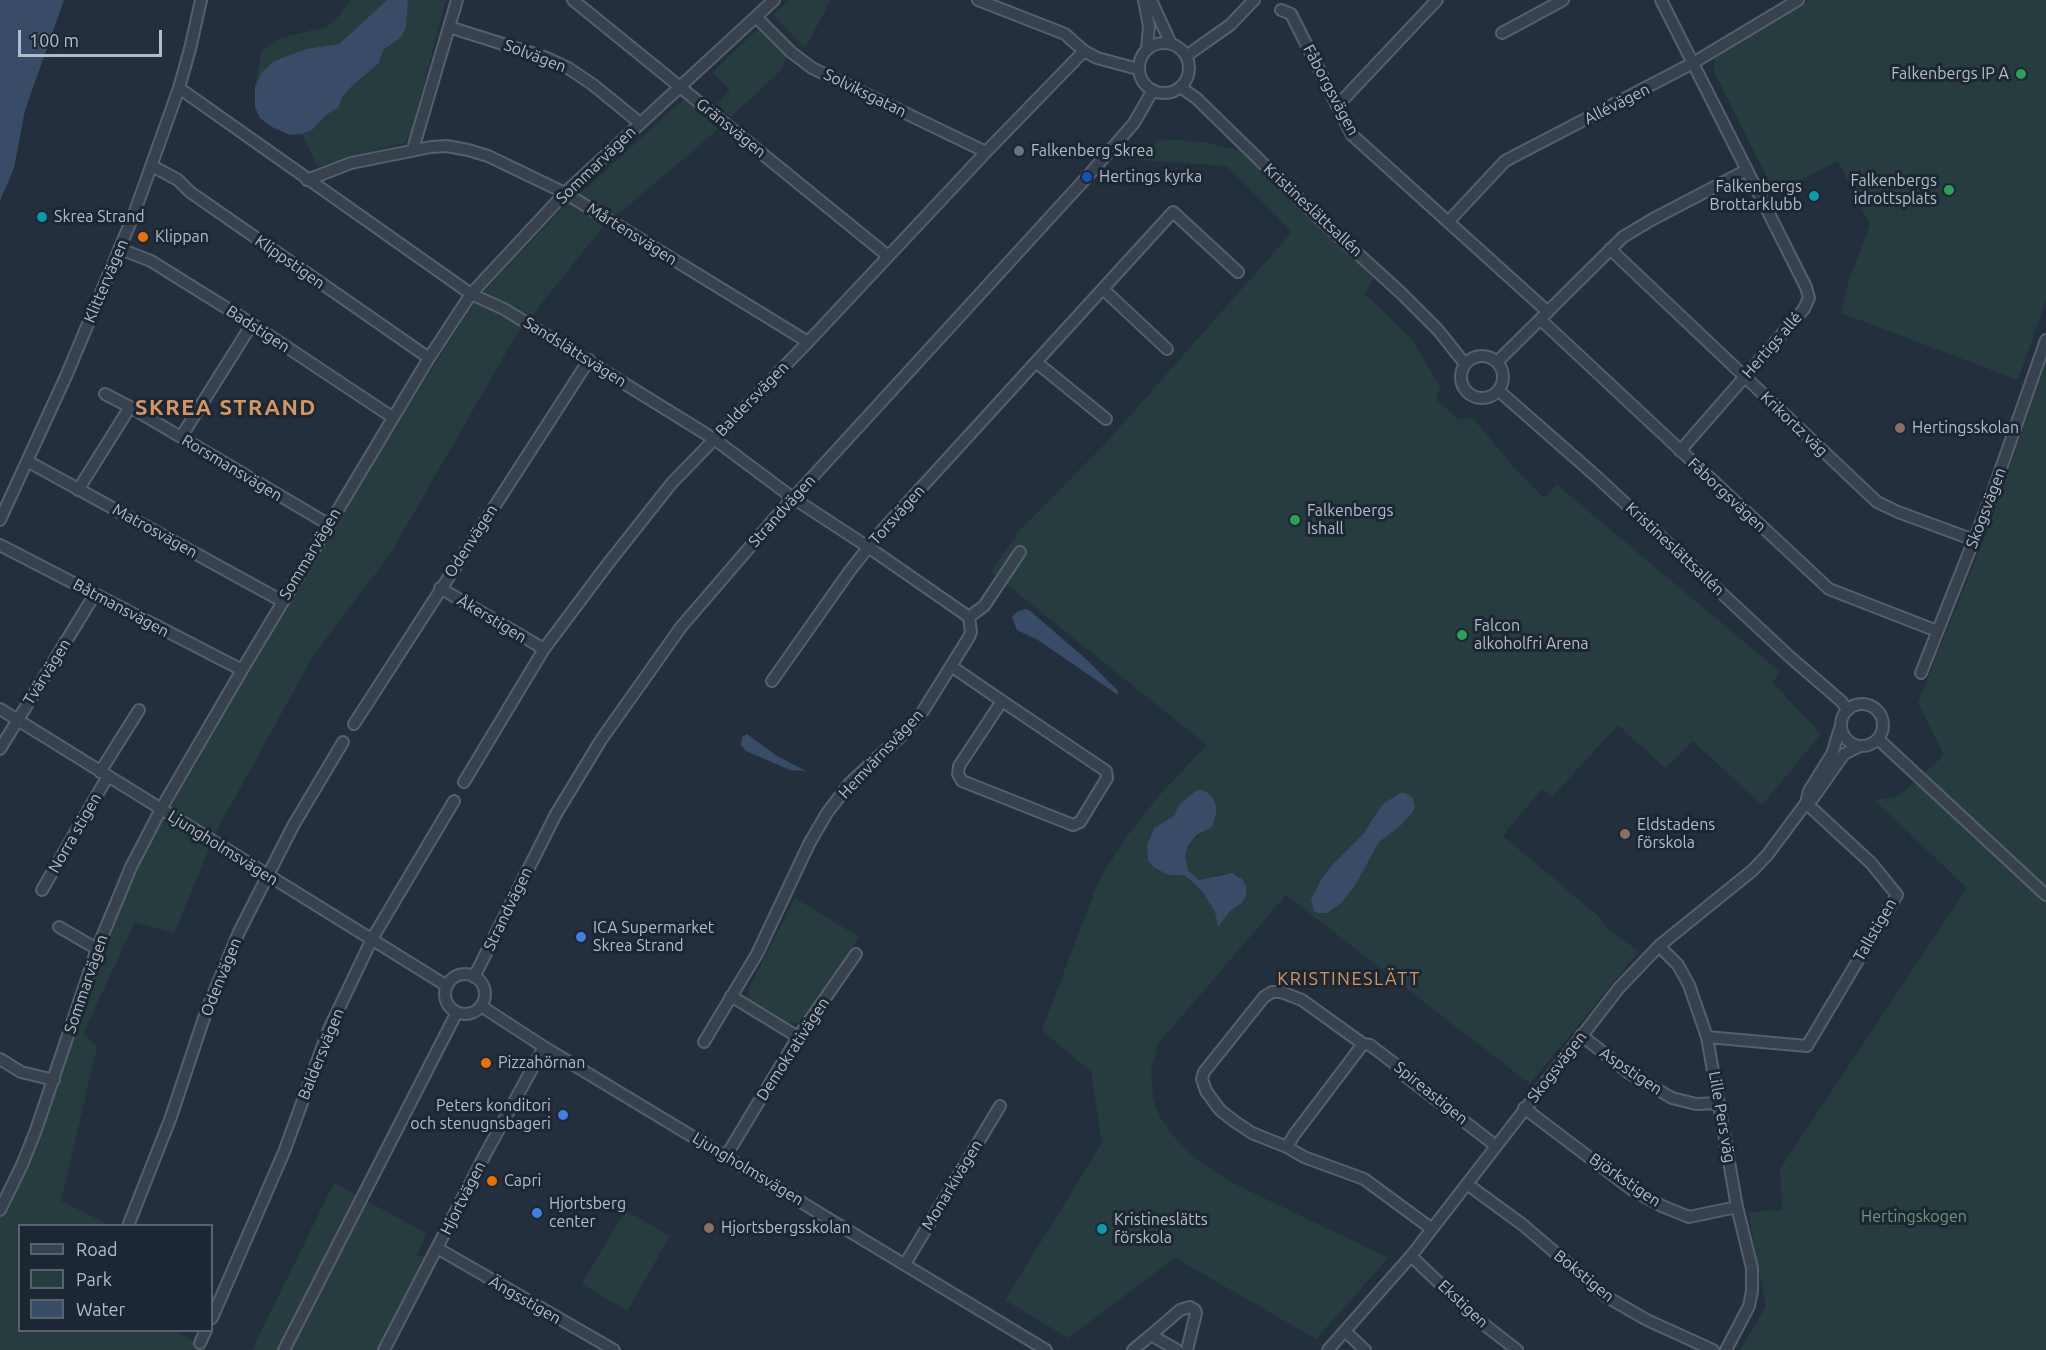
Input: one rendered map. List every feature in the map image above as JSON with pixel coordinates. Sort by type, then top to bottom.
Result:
[{"type":"street","name":"Klittervägen","points":[[0,520],[67,374],[120,249],[179,88],[201,0]]},
{"type":"street","points":[[413,149],[457,0]]},
{"type":"street","name":"Gränsvägen","points":[[573,0],[888,256]]},
{"type":"street","name":"Sommarvägen","points":[[0,1210],[5,1187],[22,1164],[54,1080],[97,949],[131,867],[161,809],[282,601],[429,358],[471,294],[566,193],[774,0]]},
{"type":"street","points":[[978,0],[1065,34],[1084,51],[1097,58],[1138,69]]},
{"type":"street","points":[[1144,0],[1149,26],[1147,49]]},
{"type":"street","points":[[1151,0],[1171,44]]},
{"type":"street","points":[[1186,56],[1230,25],[1254,0]]},
{"type":"street","points":[[1337,106],[1437,0]]},
{"type":"street","points":[[1502,33],[1563,0]]},
{"type":"street","name":"Hertigs allé","points":[[1661,0],[1806,287],[1809,298],[1804,309],[1680,452]]},
{"type":"street","name":"Allévägen","points":[[1448,222],[1505,161],[1693,63],[1798,0]]},
{"type":"street","name":"Fåborgsvägen","points":[[1281,10],[1291,14],[1352,135],[1448,222],[1680,452],[1829,589],[1937,631]]},
{"type":"street","name":"Solviksgatan","points":[[756,17],[812,68],[986,152]]},
{"type":"street","name":"Solvägen","points":[[449,27],[547,58],[568,68],[592,84],[640,123]]},
{"type":"street","points":[[1160,43],[1171,44],[1180,48],[1186,56],[1188,72],[1180,87],[1165,93],[1153,90],[1143,83],[1138,69],[1140,58],[1147,49],[1160,43]]},
{"type":"street","name":"Baldersvägen","points":[[464,782],[544,649],[663,493],[1084,51]]},
{"type":"street","name":"Kristineslättsallén","points":[[1180,87],[1196,98],[1401,293],[1438,330],[1465,364]]},
{"type":"street","name":"Sandslättsvägen","points":[[179,88],[471,294],[504,309],[714,439],[793,498],[969,617]]},
{"type":"street","name":"Strandvägen","points":[[474,977],[540,843],[601,740],[681,627],[793,498],[1087,177],[1134,123],[1153,90]]},
{"type":"street","name":"Mårtensvägen","points":[[307,180],[351,163],[413,149],[447,146],[488,156],[566,193],[808,342]]},
{"type":"street","name":"Klippstigen","points":[[152,166],[178,180],[190,192],[429,358]]},
{"type":"street","points":[[1497,362],[1623,237],[1747,171]]},
{"type":"street","name":"Torsvägen","points":[[772,681],[868,547],[1173,212],[1238,272]]},
{"type":"street","name":"Badstigen","points":[[120,249],[151,261],[252,324],[392,417]]},
{"type":"street","name":"Krikortz väg","points":[[1610,249],[1877,502],[1974,540]]},
{"type":"street","points":[[1103,289],[1167,349]]},
{"type":"street","points":[[181,437],[252,324]]},
{"type":"street","name":"Skogsvägen","points":[[1921,674],[2013,436],[2046,340]]},
{"type":"street","points":[[1479,356],[1489,357],[1497,362],[1504,376],[1499,391],[1485,399],[1469,394],[1461,382],[1465,364],[1479,356]]},
{"type":"street","name":"Odenvägen","points":[[354,724],[588,360]]},
{"type":"street","points":[[1036,362],[1106,418]]},
{"type":"street","name":"Kristineslättsallén","points":[[1499,391],[1597,477],[1790,657],[1841,701],[1848,710]]},
{"type":"street","name":"Rorsmansvägen","points":[[105,394],[328,524]]},
{"type":"street","points":[[78,490],[130,407]]},
{"type":"street","name":"Matrosvägen","points":[[27,461],[282,601]]},
{"type":"street","name":"Båtmansvägen","points":[[0,545],[242,670]]},
{"type":"street","points":[[969,617],[984,606],[1020,552]]},
{"type":"street","name":"Åkerstigen","points":[[440,588],[544,649]]},
{"type":"street","name":"Tvärvägen","points":[[0,749],[95,594]]},
{"type":"street","name":"Hemvärnsvägen","points":[[704,1042],[757,954],[809,844],[827,813],[850,783],[913,723],[969,637],[971,632],[969,617]]},
{"type":"street","points":[[951,666],[1106,771],[1107,778],[1080,822],[1073,825],[962,781],[958,774],[959,766],[1002,701]]},
{"type":"street","points":[[1862,704],[1877,710],[1883,724],[1878,739],[1871,744],[1860,746],[1846,739],[1842,725],[1844,714],[1848,710],[1862,704]]},
{"type":"street","name":"Ljungholmsvägen","points":[[0,709],[447,986]]},
{"type":"street","name":"Norra stigen","points":[[42,890],[139,710]]},
{"type":"street","name":"Skogsvägen","points":[[1806,803],[1809,791],[1832,754],[1842,725]]},
{"type":"street","points":[[1878,739],[2046,895]]},
{"type":"street","name":"Odenvägen","points":[[129,1224],[171,1117],[206,1012],[239,932],[293,826],[343,742]]},
{"type":"street","name":"Skogsvägen","points":[[1328,1350],[1411,1256],[1619,988],[1659,946],[1753,870],[1768,854],[1806,803],[1813,798],[1844,754],[1860,746]]},
{"type":"street","name":"Baldersvägen","points":[[213,1316],[283,1155],[329,1029],[372,939],[454,801]]},
{"type":"street","name":"Tallstigen","points":[[1707,1037],[1807,1046],[1897,895],[1871,863],[1806,803]]},
{"type":"street","points":[[59,927],[97,949]]},
{"type":"street","name":"Lille Pers väg","points":[[1659,946],[1678,965],[1689,985],[1707,1037],[1737,1207],[1752,1268],[1751,1300],[1726,1350]]},
{"type":"street","name":"Demokrativägen","points":[[726,1156],[798,1037],[856,954]]},
{"type":"street","points":[[459,976],[474,977],[482,984],[484,1001],[472,1012],[462,1014],[457,1012],[447,1001],[447,986],[459,976]]},
{"type":"street","name":"Spireastigen","points":[[1287,1148],[1252,1133],[1225,1115],[1204,1088],[1202,1079],[1204,1072],[1258,1003],[1272,992],[1281,992],[1302,1000],[1363,1044],[1370,1045],[1395,1064],[1404,1075],[1496,1146]]},
{"type":"street","points":[[731,996],[798,1037]]},
{"type":"street","name":"Ljungholmsvägen","points":[[481,1006],[544,1047],[1046,1350]]},
{"type":"street","points":[[284,1350],[457,1012]]},
{"type":"street","name":"Aspstigen","points":[[1581,1035],[1629,1073],[1671,1098],[1696,1104],[1719,1103]]},
{"type":"street","points":[[1363,1044],[1294,1135],[1287,1148],[1304,1157],[1364,1179],[1432,1229]]},
{"type":"street","name":"Hjortvägen","points":[[384,1350],[544,1047]]},
{"type":"street","points":[[0,1059],[21,1072],[54,1080]]},
{"type":"street","name":"Monarkivägen","points":[[905,1264],[1000,1106]]},
{"type":"street","name":"Björkstigen","points":[[1524,1108],[1631,1189],[1662,1206],[1689,1217],[1737,1207]]},
{"type":"street","name":"Bokstigen","points":[[1467,1184],[1523,1225],[1607,1297],[1647,1320],[1713,1350]]},
{"type":"street","name":"Ängsstigen","points":[[437,1248],[614,1350]]},
{"type":"street","name":"Ekstigen","points":[[1411,1256],[1478,1319],[1517,1350]]},
{"type":"street","points":[[1133,1350],[1180,1310],[1190,1307],[1196,1313],[1186,1350]]},
{"type":"street","points":[[1345,1331],[1365,1350]]},
{"type":"street","points":[[200,1343],[205,1332]]},
{"type":"street","points":[[1151,1335],[1177,1350]]},
{"type":"green space","points":[[350,0],[387,0],[339,44],[306,49],[274,61],[261,73],[255,87],[261,52],[280,38],[326,27],[337,18]]},
{"type":"green space","points":[[408,0],[446,0],[411,132],[405,143],[351,156],[318,167],[302,134],[312,130],[326,115],[339,107],[342,97],[379,63],[383,50],[399,39],[406,29]]},
{"type":"green space","points":[[789,0],[831,0],[805,48],[773,15]]},
{"type":"green space","name":"Falkenbergs idrottsplats","points":[[1810,0],[2046,0],[2046,300],[2018,380],[1841,313],[1850,277],[1870,225],[1838,161],[1775,193],[1714,71],[1715,55]]},
{"type":"green space","points":[[760,27],[789,54],[780,71],[731,117],[717,104],[730,90],[712,73]]},
{"type":"green space","points":[[686,97],[722,126],[601,229],[515,337],[389,556],[313,656],[217,830],[174,933],[135,922],[83,1034],[97,1047],[61,1201],[107,1224],[18,1224],[18,1332],[177,1332],[207,1350],[0,1350],[0,1196],[50,1083],[50,1068],[108,909],[160,826],[331,530],[474,302],[568,202]]},
{"type":"green space","points":[[1160,139],[1203,142],[1246,152],[1374,278],[1365,294],[1410,337],[1440,386],[1436,399],[1459,420],[1472,417],[1511,464],[1544,498],[1557,485],[1779,671],[1773,683],[1821,734],[1762,805],[1693,741],[1665,768],[1618,725],[1552,797],[1542,789],[1508,829],[1503,836],[1597,915],[1610,931],[1639,951],[1530,1084],[1286,895],[1158,1044],[1151,1070],[1153,1099],[1160,1117],[1176,1139],[1194,1157],[1231,1182],[1388,1258],[1316,1339],[1175,1258],[1068,1338],[1005,1300],[1102,1143],[1091,1072],[1042,1030],[1099,880],[1127,836],[1163,791],[1207,745],[991,572],[1020,530],[1105,444],[1292,232],[1227,166],[1138,160]],"holes":[[[1216,806],[1214,822],[1205,832],[1192,840],[1185,857],[1188,870],[1199,880],[1225,873],[1238,875],[1246,886],[1238,908],[1230,911],[1218,926],[1215,912],[1195,884],[1184,875],[1169,875],[1154,868],[1148,860],[1147,852],[1149,837],[1154,828],[1174,816]]]},
{"type":"green space","name":"Hertingskogen","points":[[2046,363],[2046,1350],[1740,1350],[1766,1306],[1748,1212],[1782,1210],[1780,1169],[1967,888],[1874,800],[1899,796],[1944,755],[1918,702],[1990,524]]},
{"type":"green space","points":[[795,898],[859,937],[805,1019],[798,1023],[790,1023],[749,999],[748,990]]},
{"type":"green space","points":[[334,1183],[426,1233],[417,1256],[438,1255],[392,1350],[252,1350]]},
{"type":"green space","points":[[625,1210],[670,1236],[627,1311],[582,1284]]},
{"type":"water","points":[[0,0],[64,0],[25,110],[14,168],[0,201]]},
{"type":"water","points":[[387,0],[408,0],[406,29],[399,39],[383,50],[379,63],[342,97],[339,107],[326,115],[312,130],[302,134],[290,135],[272,127],[260,118],[255,107],[255,87],[261,73],[274,61],[306,49],[339,44]]},
{"type":"water","points":[[1025,609],[1087,660],[1118,691],[1118,695],[1038,640],[1017,630],[1012,617]]},
{"type":"water","points":[[747,734],[777,756],[806,771],[790,770],[746,751],[741,745],[742,737]]},
{"type":"water","points":[[1197,790],[1203,790],[1211,795],[1216,806],[1216,814],[1212,827],[1197,835],[1188,845],[1185,857],[1188,870],[1199,880],[1232,873],[1242,879],[1246,886],[1246,896],[1241,904],[1230,911],[1218,927],[1215,912],[1195,884],[1184,875],[1169,875],[1154,868],[1148,860],[1147,845],[1154,828],[1174,816],[1180,804]]},
{"type":"water","points":[[1400,793],[1413,798],[1415,807],[1412,813],[1400,826],[1379,842],[1354,887],[1340,904],[1327,913],[1314,911],[1311,900],[1321,880],[1333,864],[1364,833],[1382,805]]},
{"type":"place","name":"Falkenbergs IP A","points":[[2021,74]]},
{"type":"place","name":"Falkenberg Skrea","points":[[1019,151]]},
{"type":"place","name":"Hertings kyrka","points":[[1087,177]]},
{"type":"place","name":"Falkenbergs idrottsplats","points":[[1949,190]]},
{"type":"place","name":"Falkenbergs Brottarklubb","points":[[1814,196]]},
{"type":"place","name":"Skrea Strand","points":[[42,217]]},
{"type":"place","name":"Klippan","points":[[143,237]]},
{"type":"place","name":"Hertingsskolan","points":[[1900,428]]},
{"type":"place","name":"Falkenbergs Ishall","points":[[1295,520]]},
{"type":"place","name":"Falcon alkoholfri Arena","points":[[1462,635]]},
{"type":"place","name":"Eldstadens förskola","points":[[1625,834]]},
{"type":"place","name":"ICA Supermarket Skrea Strand","points":[[581,937]]},
{"type":"place","name":"Pizzahörnan","points":[[486,1063]]},
{"type":"place","name":"Peters konditori och stenugnsbageri","points":[[563,1115]]},
{"type":"place","name":"Capri","points":[[492,1181]]},
{"type":"place","name":"Hjortsberg center","points":[[537,1213]]},
{"type":"place","name":"Hjortsbergsskolan","points":[[709,1228]]},
{"type":"place","name":"Kristineslätts förskola","points":[[1102,1229]]},
{"type":"district","name":"SKREA STRAND","points":[[226,408]]},
{"type":"district","name":"KRISTINESLÄTT","points":[[1349,979]]}]
